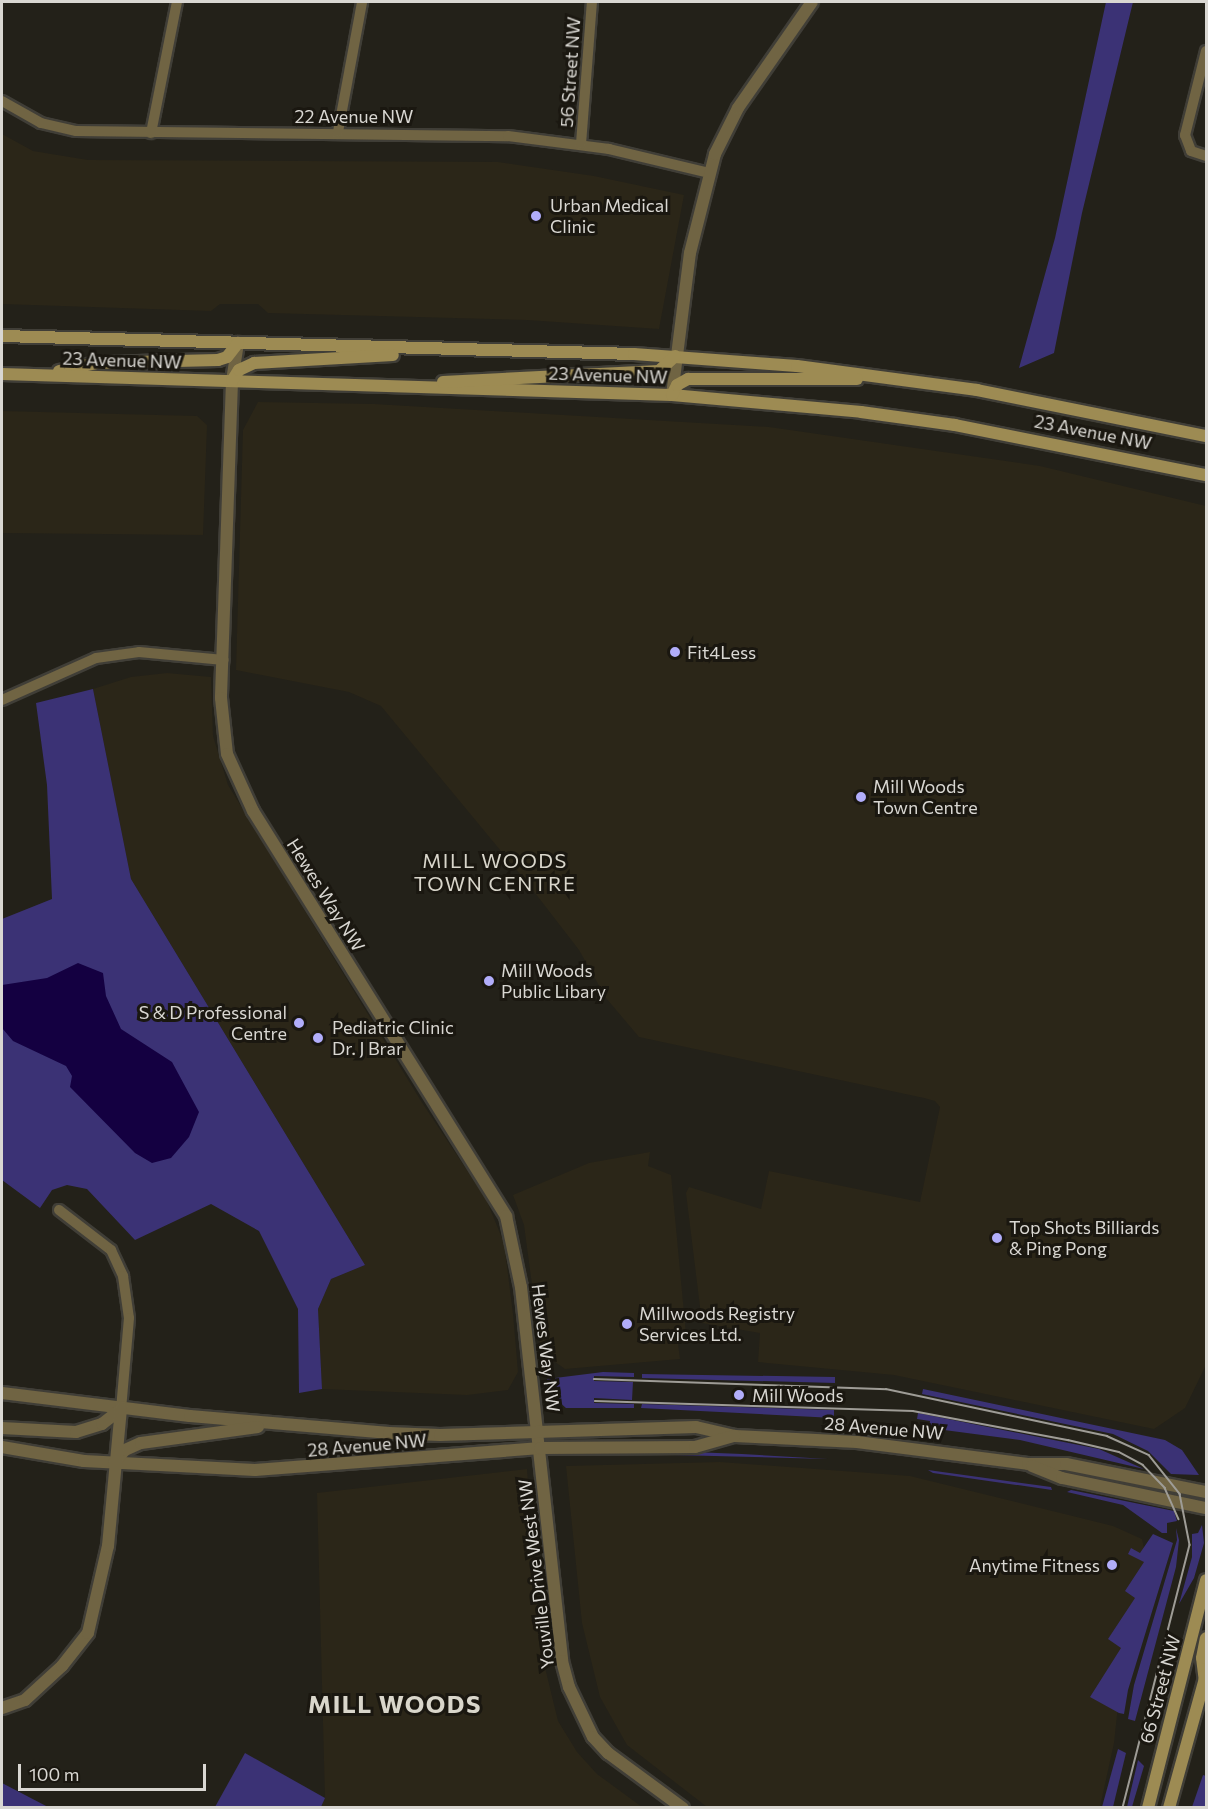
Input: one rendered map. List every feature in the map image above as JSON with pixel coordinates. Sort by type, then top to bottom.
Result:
[{"type":"main road","name":"23 Avenue NW","points":[[2,336],[675,356],[889,378],[1115,416],[1206,436]]},
{"type":"main road","points":[[37,375],[96,363],[218,360],[227,357],[238,343]]},
{"type":"main road","points":[[231,381],[239,370],[254,363],[359,359],[431,350]]},
{"type":"main road","points":[[421,387],[486,377],[659,370],[675,356]]},
{"type":"main road","name":"23 Avenue NW","points":[[2,374],[672,395],[861,412],[954,425],[1206,474]]},
{"type":"main road","points":[[672,395],[677,385],[688,379],[889,378]]},
{"type":"main road","name":"66 Street NW","points":[[1148,1808],[1206,1580]]},
{"type":"main road","points":[[1169,1808],[1205,1678],[1202,1659],[1206,1638]]},
{"type":"street","points":[[151,133],[177,2]]},
{"type":"street","points":[[338,132],[362,2]]},
{"type":"street","name":"56 Street NW","points":[[581,144],[592,2]]},
{"type":"street","points":[[672,395],[675,356],[693,240],[709,173],[738,108],[812,2]]},
{"type":"street","points":[[1206,51],[1185,135],[1191,151],[1206,156]]},
{"type":"street","name":"22 Avenue NW","points":[[2,101],[54,128],[151,133],[464,133],[581,144],[709,173]]},
{"type":"street","name":"Hewes Way NW","points":[[238,343],[231,381],[223,729],[227,754],[241,787],[506,1216],[519,1277],[539,1430]]},
{"type":"street","points":[[2,700],[96,658],[139,652],[224,660]]},
{"type":"street","points":[[2,1708],[25,1700],[62,1666],[87,1633],[108,1546],[129,1318],[123,1276],[111,1250],[59,1210]]},
{"type":"street","name":"28 Avenue NW","points":[[2,1393],[121,1409],[440,1435],[539,1430],[696,1427],[735,1436],[857,1442],[1028,1464],[1066,1464],[1206,1492]]},
{"type":"street","points":[[2,1428],[76,1432],[102,1424],[121,1409]]},
{"type":"street","points":[[114,1463],[125,1450],[141,1443],[286,1423]]},
{"type":"street","name":"Youville Drive West NW","points":[[539,1430],[562,1661],[574,1702],[593,1737],[608,1753],[682,1808]]},
{"type":"street","name":"28 Avenue NW","points":[[2,1447],[53,1458],[255,1470],[309,1469],[540,1448],[695,1447],[735,1436]]},
{"type":"street","name":"28 Avenue NW","points":[[1028,1464],[1062,1478],[1206,1508]]},
{"type":"shaded area","points":[[1106,2],[1133,2],[1082,213],[1054,353],[1019,368],[1055,238]]},
{"type":"shaded area","points":[[2,134],[33,151],[88,160],[498,162],[594,176],[684,195],[659,329],[527,320],[268,313],[258,304],[220,304],[211,311],[2,304]]},
{"type":"shaded area","points":[[258,402],[374,404],[769,427],[1040,466],[1206,506],[1206,1365],[1185,1408],[1154,1429],[894,1375],[758,1362],[760,1333],[702,1323],[686,1193],[689,1187],[761,1209],[769,1171],[920,1202],[940,1107],[935,1101],[924,1098],[639,1037],[606,998],[579,950],[525,880],[381,706],[349,692],[236,670],[243,430]]},
{"type":"shaded area","points":[[2,411],[197,416],[207,425],[203,535],[2,533]]},
{"type":"shaded area","points":[[167,673],[211,677],[213,736],[228,785],[421,1101],[486,1199],[504,1243],[513,1314],[518,1372],[508,1390],[467,1395],[322,1389],[318,1309],[331,1279],[365,1265],[131,879],[93,689],[131,677]]},
{"type":"shaded area","points":[[93,689],[131,879],[365,1265],[331,1279],[318,1309],[322,1389],[299,1393],[298,1309],[259,1231],[211,1204],[135,1240],[87,1189],[67,1185],[52,1190],[40,1208],[2,1180],[2,919],[52,899],[47,785],[36,703]]},
{"type":"shaded area","points":[[78,963],[103,973],[106,996],[121,1029],[172,1062],[199,1112],[189,1137],[171,1158],[152,1163],[135,1153],[70,1087],[72,1076],[66,1066],[13,1041],[2,1028],[2,985],[47,978]]},
{"type":"shaded area","points":[[650,1152],[648,1166],[671,1175],[686,1334],[677,1336],[680,1359],[565,1369],[541,1352],[524,1225],[513,1195],[589,1163]]},
{"type":"shaded area","points":[[603,1372],[634,1373],[634,1377],[594,1376],[594,1381],[633,1382],[632,1400],[594,1398],[594,1403],[634,1404],[634,1408],[566,1408],[549,1393],[547,1379]]},
{"type":"shaded area","points":[[642,1374],[835,1377],[835,1383],[642,1378]]},
{"type":"shaded area","points":[[923,1389],[1165,1440],[1182,1450],[1199,1475],[1171,1474],[1148,1451],[1113,1434],[922,1394]]},
{"type":"shaded area","points":[[642,1404],[834,1410],[834,1418],[641,1408]]},
{"type":"shaded area","points":[[918,1413],[1099,1449],[1144,1469],[1020,1440],[929,1428],[930,1421],[917,1419]]},
{"type":"shaded area","points":[[594,1453],[742,1454],[828,1459]]},
{"type":"shaded area","points":[[720,1462],[910,1476],[1113,1526],[1142,1539],[1148,1566],[1120,1687],[1114,1743],[1100,1807],[707,1807],[627,1745],[600,1697],[582,1623],[566,1466]]},
{"type":"shaded area","points":[[527,1469],[540,1647],[558,1721],[577,1752],[597,1774],[642,1807],[321,1807],[325,1798],[317,1493]]},
{"type":"shaded area","points":[[928,1470],[1051,1487],[1052,1490],[933,1473]]},
{"type":"shaded area","points":[[1071,1490],[1174,1511],[1177,1521],[1167,1523],[1167,1533],[1162,1533],[1123,1505],[1067,1492]]},
{"type":"shaded area","points":[[1202,1525],[1204,1543],[1194,1578],[1179,1604],[1192,1557],[1192,1534],[1198,1533]]},
{"type":"shaded area","points":[[1176,1528],[1179,1540],[1176,1567],[1135,1721],[1128,1719],[1134,1685],[1177,1540]]},
{"type":"shaded area","points":[[1153,1534],[1173,1543],[1128,1690],[1124,1714],[1090,1697],[1121,1648],[1108,1639],[1135,1598],[1125,1591],[1144,1562],[1128,1554],[1131,1548],[1140,1553]]},
{"type":"shaded area","points":[[1118,1749],[1126,1753],[1113,1807],[1102,1807]]},
{"type":"shaded area","points":[[245,1753],[325,1798],[321,1807],[215,1807]]},
{"type":"shaded area","points":[[1138,1760],[1144,1766],[1132,1807],[1127,1807]]},
{"type":"shaded area","points":[[1203,1775],[1206,1776],[1206,1807],[1192,1807]]},
{"type":"shaded area","points":[[2,1783],[48,1807],[2,1807]]},
{"type":"tram line","points":[[594,1379],[886,1389],[1107,1436],[1149,1455],[1180,1494],[1190,1545],[1123,1808]]},
{"type":"tram line","points":[[595,1401],[913,1411],[1068,1440],[1119,1452],[1143,1465],[1165,1488],[1179,1519]]},
{"type":"place","name":"Urban Medical Clinic","points":[[536,216]]},
{"type":"place","name":"Fit4Less","points":[[675,652]]},
{"type":"place","name":"Mill Woods Town Centre","points":[[861,797]]},
{"type":"place","name":"Mill Woods Public Libary","points":[[489,981]]},
{"type":"place","name":"S & D Professional Centre","points":[[299,1023]]},
{"type":"place","name":"Pediatric Clinic Dr. J Brar","points":[[318,1038]]},
{"type":"place","name":"Top Shots Billiards & Ping Pong","points":[[997,1238]]},
{"type":"place","name":"Millwoods Registry Services Ltd.","points":[[627,1324]]},
{"type":"place","name":"Mill Woods","points":[[739,1395]]},
{"type":"place","name":"Anytime Fitness","points":[[1112,1565]]},
{"type":"district","name":"MILL WOODS TOWN CENTRE","points":[[495,872]]},
{"type":"district","name":"MILL WOODS","points":[[395,1704]]}]
